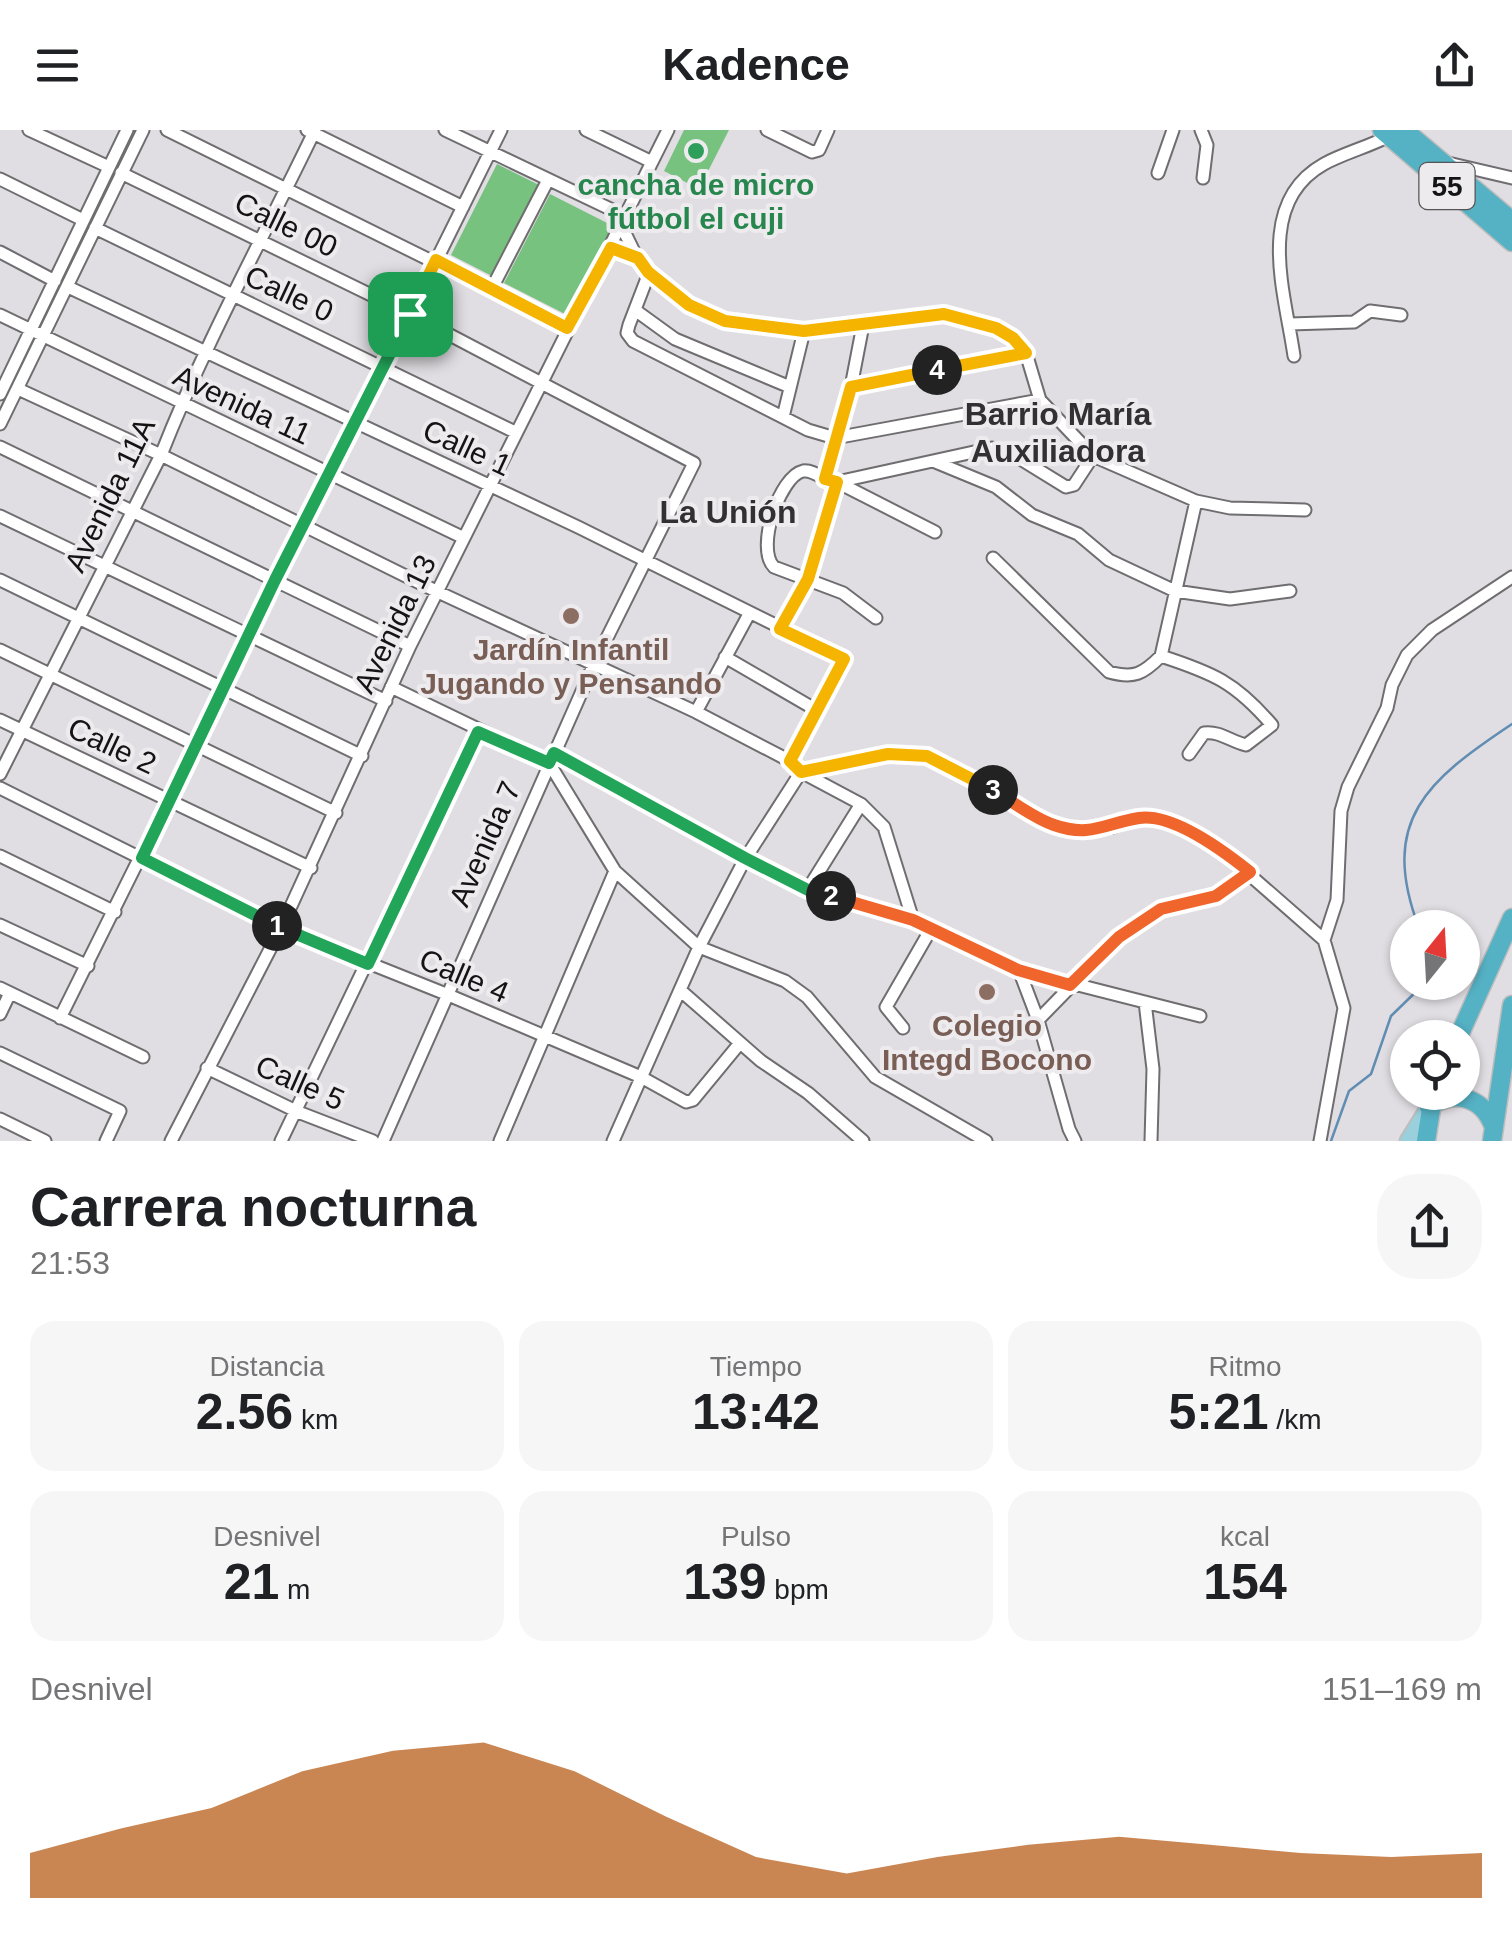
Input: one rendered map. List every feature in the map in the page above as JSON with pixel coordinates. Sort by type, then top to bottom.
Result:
[{"type":"highway","name":"55","points":[[1392,132],[1442,161],[1512,221]]},
{"type":"highway","name":"55","points":[[1392,132],[1512,242]]},
{"type":"highway","points":[[1466,1020],[1512,918]]},
{"type":"highway","points":[[1493,1133],[1512,1006]]},
{"type":"highway","points":[[1480,1106],[1493,1133]]},
{"type":"highway","points":[[1426,1141],[1431,1110]]},
{"type":"main road","points":[[1408,1141],[1426,1110]]},
{"type":"street","points":[[30,130],[108,167]]},
{"type":"street","points":[[1,387],[127,130]]},
{"type":"street","points":[[0,424],[142,130]]},
{"type":"street","points":[[168,130],[567,328]]},
{"type":"street","points":[[444,130],[624,222],[648,272],[689,305],[725,321],[804,331],[944,314],[996,328],[1013,338],[1026,353],[1040,400],[1093,456],[1196,501],[1230,508],[1305,510]]},
{"type":"street","points":[[60,1018],[501,130]]},
{"type":"street","points":[[586,130],[652,162]]},
{"type":"street","name":"Avenida 13","points":[[171,1141],[281,928],[410,646],[668,130]]},
{"type":"street","points":[[767,130],[812,152],[819,150],[828,130]]},
{"type":"street","points":[[1158,173],[1173,130]]},
{"type":"street","points":[[1201,130],[1207,145],[1203,178]]},
{"type":"street","points":[[312,131],[463,206]]},
{"type":"street","name":"Avenida 11A","points":[[0,774],[161,455],[181,404],[312,131]]},
{"type":"street","points":[[1294,356],[1278,240],[1283,212],[1296,190],[1323,164],[1392,132]]},
{"type":"street","points":[[1442,161],[1512,178]]},
{"type":"street","name":"Calle 00","points":[[121,173],[410,314],[694,464]]},
{"type":"street","points":[[1490,201],[1498,174]]},
{"type":"street","points":[[0,179],[82,220]]},
{"type":"street","points":[[492,288],[548,180]]},
{"type":"street","name":"Calle 0","points":[[95,228],[516,432]]},
{"type":"street","points":[[611,248],[638,258]]},
{"type":"street","points":[[0,252],[55,280]]},
{"type":"street","points":[[648,272],[627,333],[632,341],[808,430],[834,438],[1040,400]]},
{"type":"street","name":"Calle 1","points":[[68,287],[844,659],[818,712]]},
{"type":"street","points":[[635,310],[675,339],[790,387]]},
{"type":"street","points":[[1290,324],[1354,322],[1370,311],[1401,315]]},
{"type":"street","name":"Avenida 11","points":[[0,315],[464,538]]},
{"type":"street","points":[[780,629],[808,579],[831,481],[834,438],[851,387],[863,325]]},
{"type":"street","points":[[783,418],[804,331]]},
{"type":"street","points":[[851,387],[1026,353]]},
{"type":"street","points":[[18,388],[696,712],[790,761],[801,772],[861,804],[884,828],[913,920]]},
{"type":"street","points":[[0,447],[410,646]]},
{"type":"street","points":[[831,481],[992,448],[1008,452],[1066,487],[1074,486],[1093,456]]},
{"type":"street","points":[[933,461],[996,487],[1032,515],[1078,534],[1109,560],[1175,591],[1230,599],[1290,591]]},
{"type":"street","name":"Avenida 7","points":[[383,1141],[594,664],[694,464]]},
{"type":"street","points":[[876,618],[844,593],[774,568],[767,560],[764,548],[784,488],[798,472],[808,470],[935,532]]},
{"type":"street","points":[[993,558],[1109,672],[1131,678],[1146,671],[1161,656],[1196,501]]},
{"type":"street","points":[[0,516],[386,701]]},
{"type":"street","points":[[1324,940],[1337,900],[1340,811],[1348,786],[1387,708],[1392,685],[1408,655],[1432,630],[1512,577]]},
{"type":"street","points":[[0,580],[362,756]]},
{"type":"street","points":[[696,712],[748,614]]},
{"type":"street","points":[[0,650],[336,813]]},
{"type":"street","points":[[1161,656],[1210,672],[1237,691],[1272,725],[1246,745],[1230,741],[1220,733],[1204,733],[1189,754]]},
{"type":"street","points":[[725,657],[818,712],[790,761]]},
{"type":"street","points":[[391,687],[478,732],[551,758],[808,890],[913,920],[1018,970],[1200,1016]]},
{"type":"street","name":"Calle 2","points":[[0,720],[310,868]]},
{"type":"street","points":[[281,1141],[478,732]]},
{"type":"street","points":[[617,1140],[698,948],[745,858],[801,772],[888,754],[927,756],[949,765],[1054,825],[1086,831],[1140,818],[1164,820],[1220,848],[1250,872],[1324,940],[1344,1008],[1320,1141]]},
{"type":"street","points":[[551,758],[615,871],[698,948],[785,981],[807,997],[875,1077],[986,1141]]},
{"type":"street","name":"Calle 4","points":[[0,788],[281,928],[642,1078],[686,1102],[694,1100],[740,1043]]},
{"type":"street","points":[[808,890],[861,804]]},
{"type":"street","points":[[0,856],[115,912]]},
{"type":"street","points":[[500,1141],[615,871]]},
{"type":"street","points":[[1038,1020],[1119,937],[1161,909],[1216,896],[1250,872]]},
{"type":"street","points":[[0,925],[88,966]]},
{"type":"street","points":[[903,1028],[886,1007],[930,928]]},
{"type":"street","points":[[1018,970],[1038,1020],[1068,1129],[1076,1141]]},
{"type":"street","points":[[0,1014],[5,990],[143,1057]]},
{"type":"street","points":[[680,990],[761,1061],[808,1093],[864,1141]]},
{"type":"street","points":[[1145,1002],[1153,1069],[1151,1141]]},
{"type":"street","points":[[0,1053],[120,1111],[106,1141]]},
{"type":"street","name":"Calle 5","points":[[207,1068],[298,1112],[373,1141]]},
{"type":"street","points":[[0,1119],[44,1141]]},
{"type":"green space","name":"cancha de micro fútbol el cuji","points":[[684,130],[729,130],[699,189],[664,171]]},
{"type":"green space","points":[[497,164],[539,185],[492,276],[451,255]]},
{"type":"green space","points":[[550,194],[615,227],[569,316],[504,283]]},
{"type":"waterway","points":[[1414,910],[1404,858],[1408,831],[1419,806],[1456,764],[1512,724]]},
{"type":"waterway","points":[[1331,1141],[1349,1091],[1371,1074],[1391,1016],[1407,1000]]},
{"type":"place","name":"cancha de micro fútbol el cuji","points":[[696,151]]},
{"type":"place","name":"Jardín Infantil Jugando y Pensando","points":[[571,616]]},
{"type":"place","name":"Colegio Integd Bocono","points":[[987,992]]},
{"type":"district","name":"Barrio María Auxiliadora","points":[[1058,432]]},
{"type":"district","name":"La Unión","points":[[728,512]]},
{"type":"route","points":[[611,248],[638,258],[648,272],[689,305],[725,321],[804,331],[944,314],[996,328],[1013,338],[1026,353],[851,387],[825,479],[837,482],[808,579],[780,629],[844,659],[790,761],[801,772],[888,754],[927,756],[1054,825],[1086,831],[1140,818],[1164,820],[1220,848],[1250,872],[1216,896],[1161,909],[1119,937],[1070,985],[1018,970],[913,920],[808,890],[554,753],[549,763],[478,732],[368,964],[281,928],[142,858],[275,580],[410,314],[436,260],[567,328],[611,248]]}]
